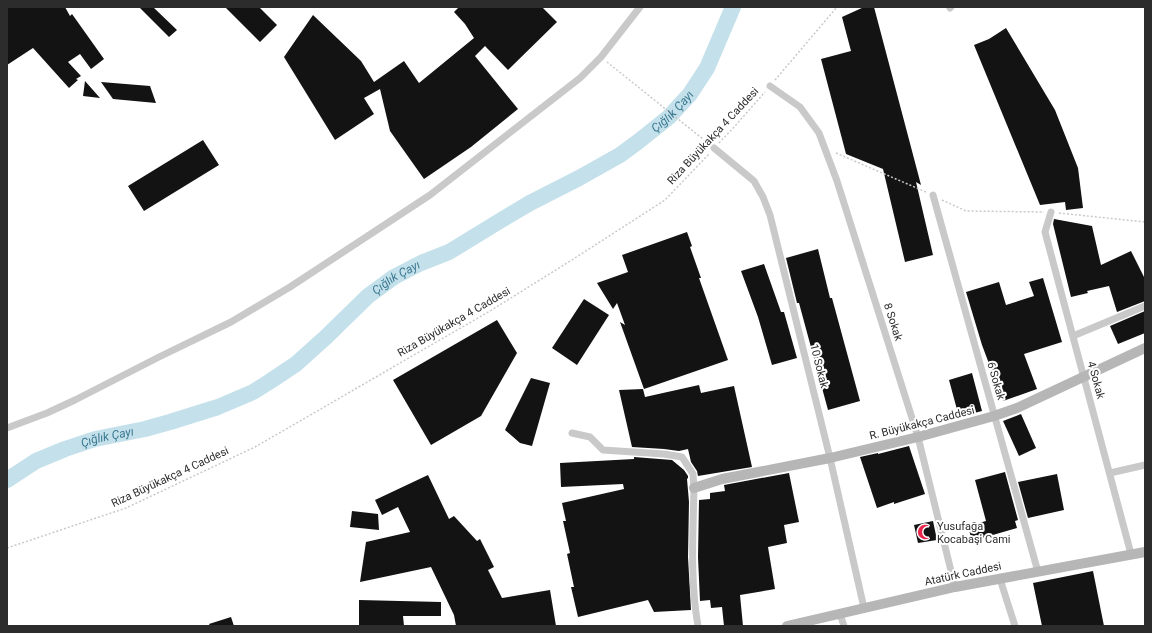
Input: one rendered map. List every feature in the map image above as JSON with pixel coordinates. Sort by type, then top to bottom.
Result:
[{"type":"street","points":[[7,428],[47,413],[75,400],[231,322],[290,287],[430,195],[580,78],[601,57],[640,7]]},
{"type":"street","name":"8 Sokak","points":[[770,86],[800,106],[818,133],[837,181],[918,437],[955,587]]},
{"type":"street","name":"10 Sokak","points":[[714,148],[754,181],[763,197],[770,215],[830,458],[864,608]]},
{"type":"street","name":"6 Sokak","points":[[933,195],[1038,572]]},
{"type":"street","name":"4 Sokak","points":[[1051,212],[1045,232],[1131,554]]},
{"type":"street","points":[[1073,336],[1145,306]]},
{"type":"street","name":"R. Büyükakça Caddesi","points":[[694,488],[722,479],[830,458],[918,437],[994,416],[1017,408],[1145,348]]},
{"type":"street","points":[[572,433],[590,437],[603,450],[664,454],[682,457],[693,474],[693,583],[698,626]]},
{"type":"street","points":[[1110,473],[1145,465]]},
{"type":"street","name":"Atatürk Caddesi","points":[[788,626],[955,587],[1145,552]]},
{"type":"street","points":[[1000,579],[1015,626]]},
{"type":"street","points":[[840,614],[844,626]]},
{"type":"path","name":"Riza Büyükakça 4 Caddesi","points":[[7,548],[126,508],[255,447],[490,310],[575,258],[665,200],[735,126],[837,7]]},
{"type":"path","points":[[601,57],[714,148]]},
{"type":"path","points":[[825,149],[933,195],[966,211],[1051,212],[1145,222]]},
{"type":"building","points":[[7,7],[65,7],[70,16],[72,14],[104,59],[91,69],[80,54],[68,62],[81,76],[76,79],[78,80],[69,88],[33,48],[7,65]]},
{"type":"building","points":[[139,7],[153,7],[177,30],[169,37]]},
{"type":"building","points":[[225,7],[259,7],[277,25],[260,42]]},
{"type":"building","points":[[459,7],[542,7],[557,22],[508,70],[485,46],[475,56],[518,109],[471,147],[424,179],[390,131],[380,89],[364,98],[374,114],[335,140],[284,57],[313,15],[361,61],[374,82],[404,61],[419,83],[474,38],[465,24],[454,12]]},
{"type":"building","points":[[864,7],[874,7],[921,185],[916,182],[933,255],[905,262],[883,169],[846,154],[821,59],[851,51],[842,17]]},
{"type":"building","points":[[1006,28],[1055,110],[1078,168],[1083,208],[1066,210],[1065,202],[1040,205],[974,45],[989,39]]},
{"type":"building","points":[[85,81],[100,98],[83,96]]},
{"type":"building","points":[[101,82],[150,86],[156,103],[113,99]]},
{"type":"building","points":[[203,140],[219,165],[144,211],[128,186]]},
{"type":"building","points":[[1054,219],[1092,226],[1101,265],[1131,251],[1145,279],[1145,301],[1117,312],[1109,286],[1087,291],[1088,293],[1071,297],[1053,224]]},
{"type":"building","points":[[687,232],[692,246],[690,247],[701,278],[699,278],[728,360],[644,389],[620,322],[625,325],[617,303],[613,309],[597,283],[628,272],[622,255]]},
{"type":"building","points":[[818,249],[830,298],[832,298],[860,401],[828,410],[799,303],[797,303],[786,258]]},
{"type":"building","points":[[764,264],[781,312],[784,312],[797,358],[772,365],[758,317],[741,271]]},
{"type":"building","points":[[1043,278],[1062,342],[1024,354],[1037,389],[1003,401],[982,345],[966,292],[999,282],[1006,305],[1034,296],[1029,282]]},
{"type":"building","points":[[584,299],[609,315],[577,365],[552,348]]},
{"type":"building","points":[[1145,311],[1145,333],[1118,344],[1110,326]]},
{"type":"building","points":[[497,320],[517,353],[481,416],[431,445],[393,380]]},
{"type":"building","points":[[972,373],[982,411],[959,417],[949,380]]},
{"type":"building","points":[[531,378],[550,383],[532,446],[520,443],[505,430]]},
{"type":"building","points":[[699,385],[701,393],[734,386],[752,467],[698,476],[697,471],[691,462],[688,449],[679,451],[632,447],[619,390],[643,389],[645,397]]},
{"type":"building","points":[[1021,414],[1036,448],[1019,456],[1003,421]]},
{"type":"building","points":[[909,446],[925,494],[877,508],[860,457]]},
{"type":"building","points":[[634,457],[672,460],[684,470],[688,476],[688,557],[691,610],[654,612],[648,600],[578,617],[571,587],[574,587],[567,554],[570,553],[563,521],[566,521],[562,503],[624,489],[623,484],[561,487],[560,463],[634,459]]},
{"type":"building","points":[[1005,472],[1018,520],[1015,521],[1017,528],[972,541],[968,526],[986,521],[975,480]]},
{"type":"building","points":[[789,473],[799,522],[784,525],[787,543],[768,547],[775,589],[740,595],[743,626],[724,626],[722,607],[711,608],[710,600],[700,601],[698,557],[699,500],[710,499],[710,493],[725,491],[724,485]]},
{"type":"building","points":[[1057,474],[1064,510],[1028,518],[1018,482]]},
{"type":"building","points":[[428,475],[449,519],[454,516],[477,541],[480,539],[494,567],[488,570],[502,598],[550,590],[556,626],[456,626],[454,615],[431,567],[360,582],[366,542],[410,532],[398,507],[382,515],[375,500]]},
{"type":"building","points":[[352,511],[378,514],[379,530],[350,527]]},
{"type":"building","name":"Yusufağa Kocabaşi Cami","points":[[933,521],[937,540],[918,543],[914,525]]},
{"type":"building","points":[[1093,571],[1104,626],[1042,626],[1033,583]]},
{"type":"building","points":[[359,600],[441,602],[441,616],[403,616],[404,626],[359,626]]},
{"type":"building","points":[[231,617],[234,626],[210,626],[209,624]]},
{"type":"waterway","name":"Çığlık Çayı","points":[[7,480],[36,461],[65,449],[95,439],[145,429],[170,422],[218,407],[253,392],[296,364],[368,296],[394,277],[421,263],[449,252],[530,203],[620,155],[669,117],[690,94],[707,68],[733,7]]},
{"type":"place","name":"Yusufağa Kocabaşi Cami","points":[[925,532]]}]
